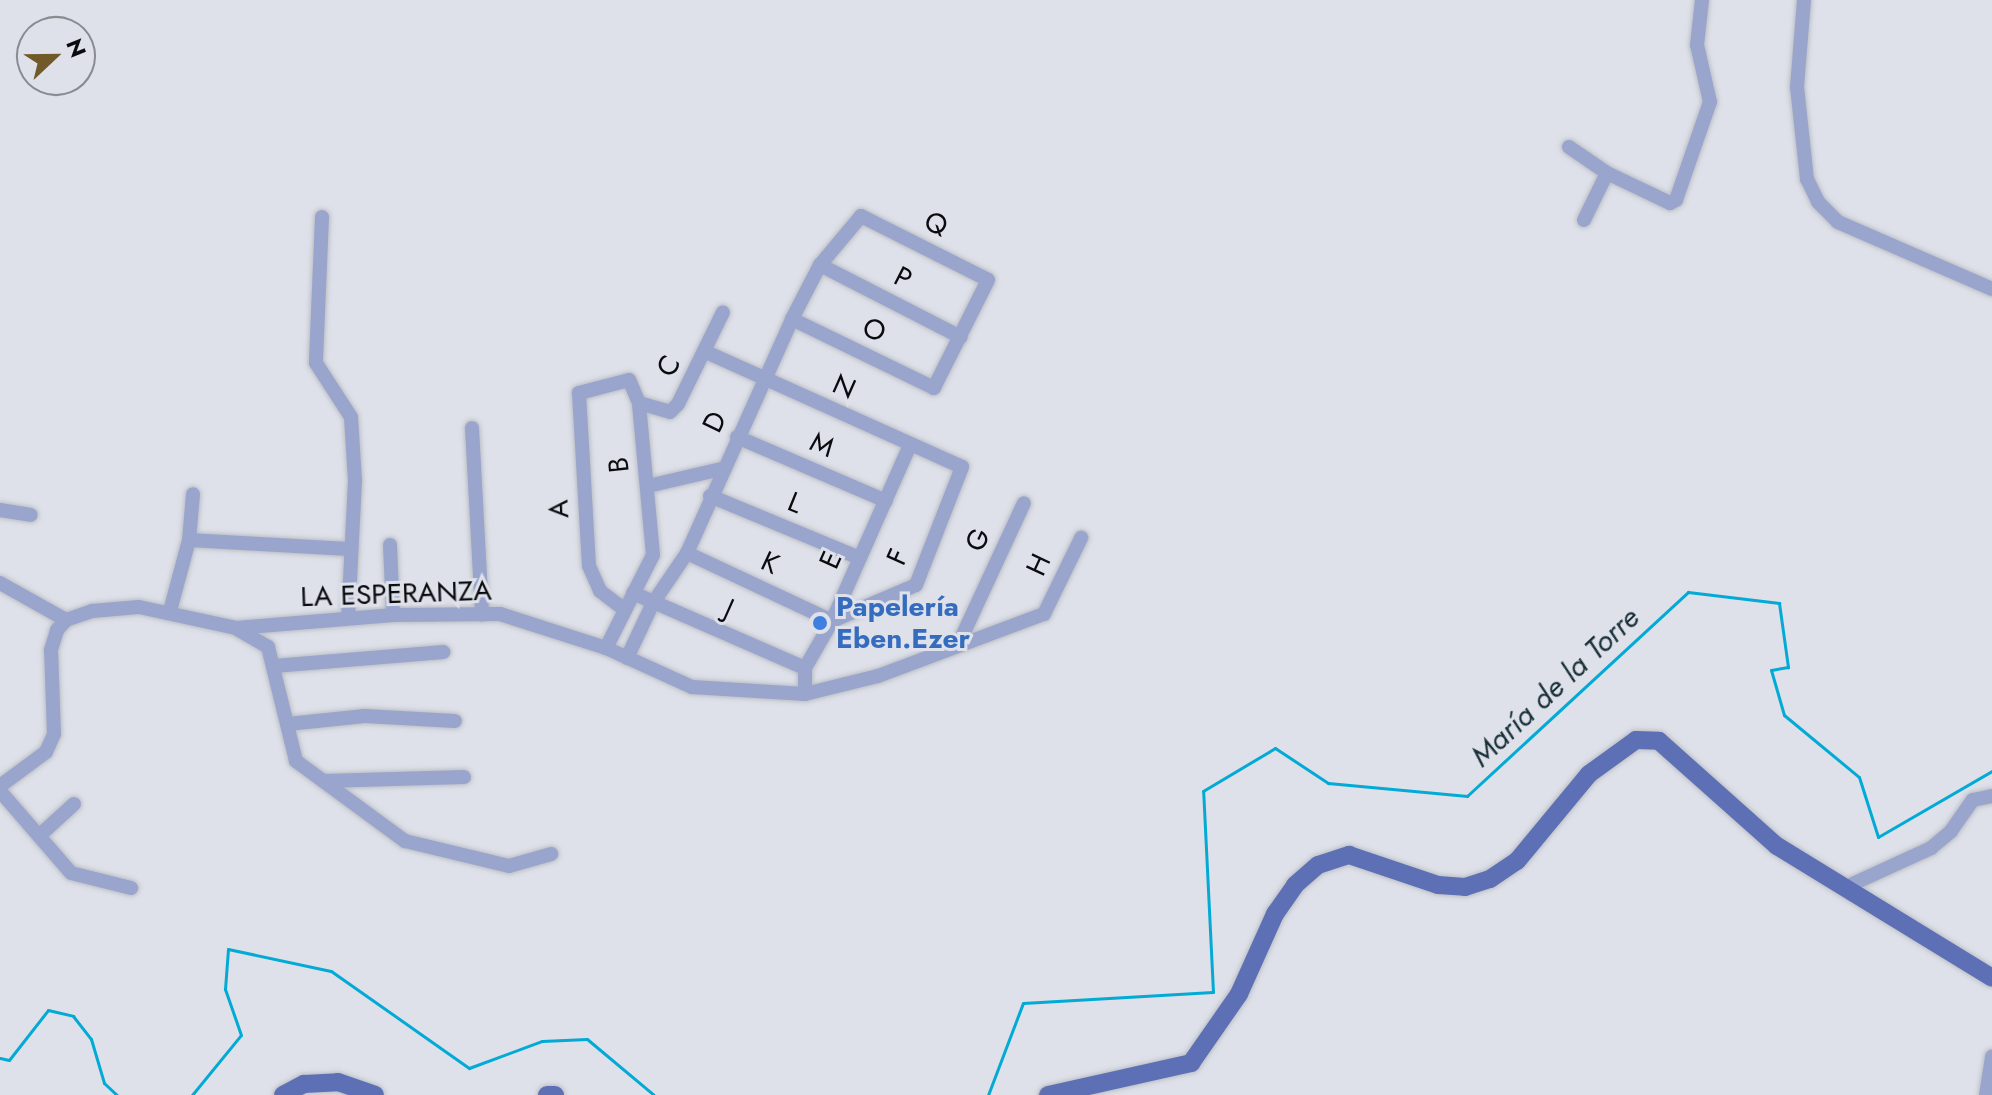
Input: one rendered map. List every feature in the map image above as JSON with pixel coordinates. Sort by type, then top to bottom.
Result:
[{"type":"main road","points":[[1048,1095],[1191,1063],[1239,994],[1275,914],[1295,885],[1318,865],[1349,855],[1438,885],[1465,887],[1490,879],[1517,861],[1589,774],[1636,740],[1659,741],[1777,846],[1992,978]]},
{"type":"main road","points":[[283,1095],[304,1084],[338,1082],[375,1095]]},
{"type":"main road","points":[[547,1095],[555,1095]]},
{"type":"street","points":[[1569,147],[1607,173],[1670,203],[1676,200],[1710,102],[1697,45],[1702,0]]},
{"type":"street","points":[[1804,0],[1797,87],[1807,179],[1818,202],[1838,222],[1992,289]]},
{"type":"street","points":[[1584,220],[1607,173]]},
{"type":"street","name":"D","points":[[627,658],[653,603],[687,553],[721,469],[820,265],[861,216]]},
{"type":"street","name":"Q","points":[[861,216],[988,280],[961,337]]},
{"type":"street","points":[[322,217],[316,363],[351,417],[355,481],[349,549],[348,618]]},
{"type":"street","name":"P","points":[[820,265],[961,337]]},
{"type":"street","name":"C","points":[[639,403],[670,412],[706,352],[723,312]]},
{"type":"street","name":"O","points":[[792,319],[934,388],[961,337]]},
{"type":"street","name":"N","points":[[706,352],[962,467]]},
{"type":"street","name":"A","points":[[624,609],[600,591],[589,566],[579,393],[629,380],[639,403]]},
{"type":"street","name":"B","points":[[633,593],[653,555],[639,403]]},
{"type":"street","points":[[472,428],[482,615]]},
{"type":"street","name":"M","points":[[737,437],[886,501]]},
{"type":"street","name":"E","points":[[805,694],[805,668],[832,621],[910,445]]},
{"type":"street","name":"F","points":[[832,621],[916,585],[962,467]]},
{"type":"street","points":[[648,486],[721,469]]},
{"type":"street","points":[[170,611],[189,540],[193,494]]},
{"type":"street","name":"L","points":[[710,496],[860,558]]},
{"type":"street","name":"G","points":[[959,643],[1024,503]]},
{"type":"street","points":[[0,510],[31,515]]},
{"type":"street","name":"H","points":[[1044,614],[1081,538]]},
{"type":"street","name":"LA ESPERANZA","points":[[189,540],[349,549]]},
{"type":"street","points":[[390,545],[393,615]]},
{"type":"street","name":"K","points":[[687,553],[832,621]]},
{"type":"street","points":[[0,583],[66,620],[51,650],[54,734],[46,752],[0,788],[71,873],[131,888]]},
{"type":"street","points":[[606,648],[633,593]]},
{"type":"street","name":"J","points":[[633,593],[805,668]]},
{"type":"street","name":"LA ESPERANZA","points":[[66,620],[92,611],[139,607],[170,611],[236,628],[393,615],[500,614],[606,648],[692,687],[805,694],[878,676],[959,643],[1044,614]]},
{"type":"street","points":[[236,628],[268,647],[296,761],[405,841],[509,866],[551,854]]},
{"type":"street","points":[[274,666],[443,652]]},
{"type":"street","points":[[288,724],[365,716],[455,721]]},
{"type":"street","points":[[324,781],[464,777]]},
{"type":"street","points":[[1846,887],[1931,848],[1951,831],[1973,800],[1992,796]]},
{"type":"street","points":[[40,835],[74,804]]},
{"type":"street","points":[[1986,1095],[1992,1056]]},
{"type":"waterway","name":"María de la Torre","points":[[988,1095],[1023,1003],[1213,992],[1203,791],[1275,748],[1328,783],[1467,796],[1688,592],[1779,603],[1788,667],[1771,670],[1784,715],[1859,777],[1878,837],[1992,771]]},
{"type":"waterway","name":"María de la Torre","points":[[192,1095],[241,1035],[225,989],[228,949],[331,971],[469,1068],[542,1041],[587,1039],[654,1095]]},
{"type":"waterway","name":"María de la Torre","points":[[0,1058],[9,1060],[48,1010],[73,1016],[91,1039],[104,1083],[117,1095]]},
{"type":"place","name":"Papelería Eben.Ezer","points":[[820,623]]}]
